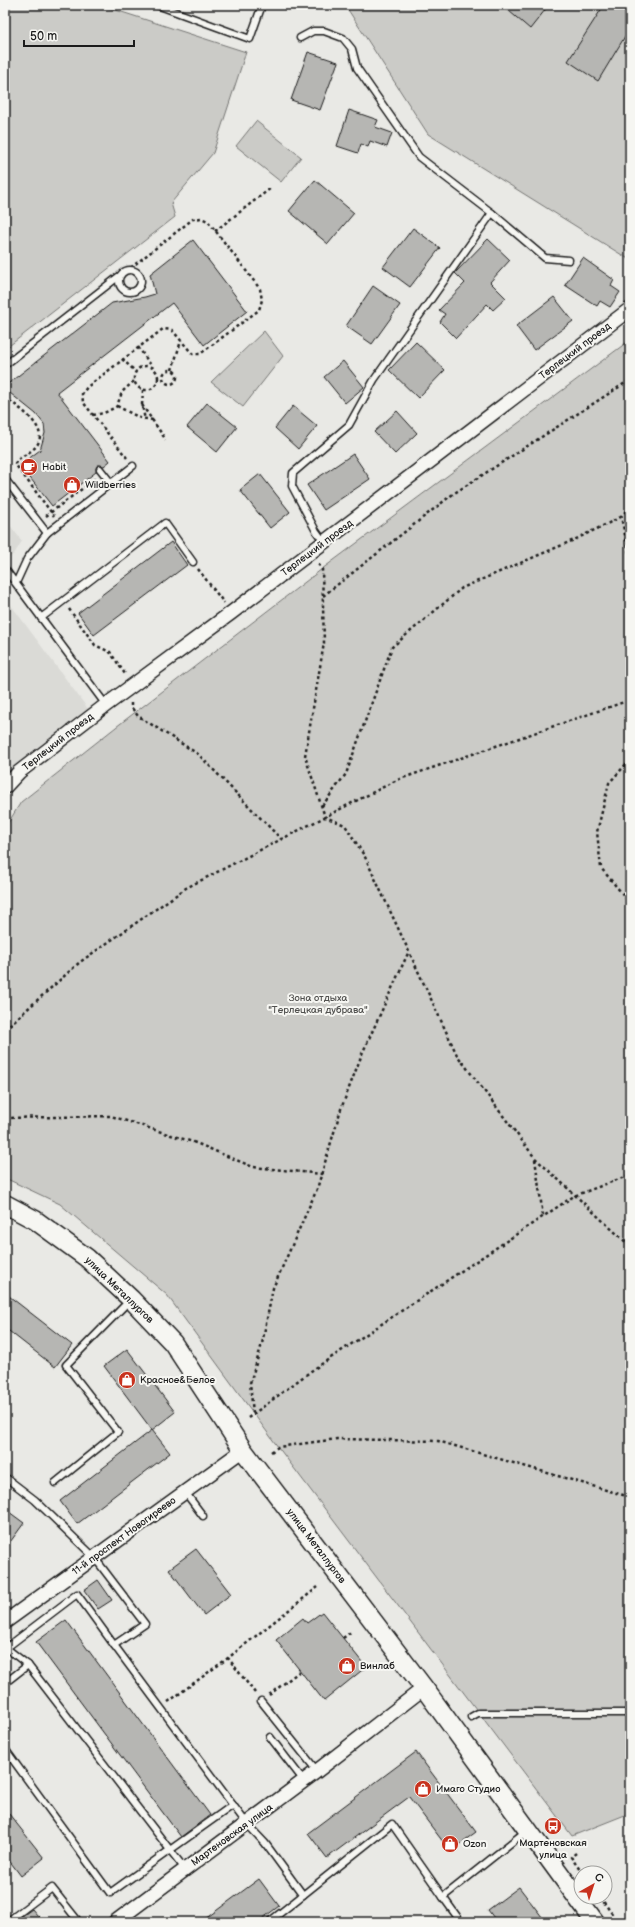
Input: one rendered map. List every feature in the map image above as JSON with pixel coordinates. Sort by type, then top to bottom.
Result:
[{"type":"street","name":"Терлецкий проезд","points":[[5,787],[19,772],[106,705],[231,613],[630,309]]},
{"type":"street","name":"улица Металлургов","points":[[5,1204],[35,1220],[87,1258],[131,1298],[173,1343],[243,1450],[424,1688],[595,1922]]},
{"type":"street","name":"11-й проспект Новогиреево","points":[[5,1622],[243,1450]]},
{"type":"street","name":"Мартеновская улица","points":[[115,1922],[317,1772],[424,1688]]},
{"type":"lane","points":[[157,5],[250,39],[262,5]]},
{"type":"lane","points":[[300,38],[312,31],[324,31],[343,38],[352,49],[357,68],[419,157],[492,213],[545,258],[569,260]]},
{"type":"lane","points":[[324,542],[316,531],[292,486],[293,473],[348,425],[374,380],[492,213]]},
{"type":"lane","points":[[5,365],[118,277],[122,272],[129,269],[136,271],[141,277],[140,285],[135,291],[128,292],[121,288],[118,277]]},
{"type":"lane","points":[[16,583],[31,553],[47,533],[133,466]]},
{"type":"lane","points":[[101,471],[111,483]]},
{"type":"lane","points":[[5,479],[47,533]]},
{"type":"lane","points":[[41,618],[165,524],[193,562]]},
{"type":"lane","points":[[5,569],[106,705]]},
{"type":"lane","points":[[55,1483],[118,1432],[66,1365],[131,1298]]},
{"type":"lane","points":[[5,1478],[35,1500],[94,1557],[145,1624],[114,1645]]},
{"type":"lane","points":[[185,1492],[203,1516]]},
{"type":"lane","points":[[185,1869],[28,1665],[6,1647],[77,1594],[247,1824],[265,1843],[302,1895]]},
{"type":"lane","points":[[5,1683],[28,1665]]},
{"type":"lane","points":[[261,1701],[317,1772]]},
{"type":"lane","points":[[471,1717],[478,1713],[489,1712],[630,1713]]},
{"type":"lane","points":[[270,1737],[304,1781]]},
{"type":"lane","points":[[5,1749],[110,1893],[233,1805]]},
{"type":"lane","points":[[269,1922],[392,1824],[461,1922]]},
{"type":"lane","points":[[443,1897],[527,1830]]},
{"type":"lane","points":[[7,1922],[52,1888],[79,1922]]},
{"type":"path","points":[[215,231],[271,188]]},
{"type":"path","points":[[122,452],[83,402],[84,391],[122,359],[163,329],[172,330],[193,354],[200,354],[258,310],[261,305],[262,295],[260,289],[205,219],[193,219],[129,269]]},
{"type":"path","points":[[172,370],[181,340]]},
{"type":"path","points":[[134,381],[138,387],[143,390],[154,387],[158,381],[157,374],[138,347]]},
{"type":"path","points":[[122,359],[136,372]]},
{"type":"path","points":[[93,415],[108,412],[117,406],[122,392],[134,381],[136,372],[141,367],[153,368]]},
{"type":"path","points":[[157,374],[163,376],[166,382],[173,384],[176,382],[177,375],[172,370]]},
{"type":"path","points":[[163,376],[165,372],[172,370]]},
{"type":"path","points":[[322,596],[453,494],[630,380]]},
{"type":"path","points":[[143,390],[142,405],[145,420]]},
{"type":"path","points":[[5,397],[31,417],[38,428],[40,436],[37,445],[33,450],[17,460],[14,464],[60,524]]},
{"type":"path","points":[[142,405],[166,440]]},
{"type":"path","points":[[117,406],[145,420],[153,420]]},
{"type":"path","points":[[38,522],[101,471]]},
{"type":"path","points":[[321,806],[346,774],[392,647],[462,588],[574,540],[621,517],[630,506]]},
{"type":"path","points":[[621,517],[630,557]]},
{"type":"path","points":[[310,553],[322,569],[324,643],[305,756],[325,817],[345,825],[365,857],[458,1055],[535,1158],[574,1196],[630,1246]]},
{"type":"path","points":[[193,562],[231,613]]},
{"type":"path","points":[[63,601],[95,645],[110,652],[126,676]]},
{"type":"path","points":[[135,700],[131,703],[131,707],[138,716],[198,754],[281,839]]},
{"type":"path","points":[[5,1029],[80,962],[186,888],[397,780],[630,700]]},
{"type":"path","points":[[630,760],[609,783],[598,832],[601,868],[630,903]]},
{"type":"path","points":[[254,1414],[250,1383],[262,1344],[273,1288],[317,1189],[341,1109],[362,1054],[409,951]]},
{"type":"path","points":[[5,1118],[111,1116],[196,1142],[253,1167],[322,1174]]},
{"type":"path","points":[[535,1158],[543,1216]]},
{"type":"path","points":[[248,1418],[311,1372],[574,1196],[630,1175]]},
{"type":"path","points":[[271,1452],[278,1447],[336,1439],[438,1441],[630,1497]]},
{"type":"path","points":[[161,1707],[228,1658],[318,1587]]},
{"type":"path","points":[[343,1638],[352,1631]]},
{"type":"path","points":[[228,1658],[261,1701],[300,1671]]},
{"type":"path","points":[[576,1853],[571,1857],[576,1865]]},
{"type":"path","points":[[606,1905],[618,1922]]},
{"type":"shaded area","points":[[5,519],[22,541],[14,554],[5,561]]},
{"type":"shaded area","points":[[5,597],[88,709],[5,773]]},
{"type":"green space","points":[[5,5],[100,5],[246,52],[213,153],[171,203],[175,217],[5,349]]},
{"type":"green space","points":[[345,5],[630,5],[630,260],[428,134]]},
{"type":"green space","points":[[256,121],[301,157],[281,182],[236,146]]},
{"type":"green space","points":[[264,331],[283,356],[243,407],[211,382]]},
{"type":"green space","name":"Зона отдыха \"Терлецкая дубрава\"","points":[[630,340],[630,1813],[572,1836],[278,1447],[167,1295],[60,1204],[5,1178],[5,828],[21,802],[116,727],[322,569]]},
{"type":"building","points":[[502,5],[549,5],[530,29]]},
{"type":"building","points":[[604,5],[616,5],[630,13],[630,28],[598,81],[568,61]]},
{"type":"building","points":[[308,52],[338,62],[320,110],[291,100]]},
{"type":"building","points":[[349,110],[378,120],[375,127],[392,133],[387,147],[370,141],[368,147],[361,144],[358,153],[337,146]]},
{"type":"building","points":[[315,180],[354,213],[328,244],[289,211]]},
{"type":"building","points":[[413,228],[440,248],[410,287],[383,267]]},
{"type":"building","points":[[488,239],[510,260],[490,282],[506,298],[493,310],[487,304],[456,338],[440,322],[445,314],[439,310],[465,283],[455,273]]},
{"type":"building","points":[[193,240],[247,311],[204,345],[172,303],[57,392],[110,461],[104,466],[98,465],[96,472],[52,506],[20,465],[40,450],[45,433],[44,424],[36,414],[5,389],[5,386],[112,303],[155,294],[150,274]]},
{"type":"building","points":[[583,258],[614,280],[611,286],[620,292],[610,307],[600,301],[597,306],[565,285]]},
{"type":"building","points":[[373,286],[400,305],[372,344],[346,326]]},
{"type":"building","points":[[554,297],[573,321],[534,350],[516,326]]},
{"type":"building","points":[[416,342],[445,370],[418,398],[389,370]]},
{"type":"building","points":[[343,361],[364,387],[345,403],[324,377]]},
{"type":"building","points":[[207,403],[237,427],[217,452],[187,427]]},
{"type":"building","points":[[293,406],[317,426],[298,449],[275,428]]},
{"type":"building","points":[[397,411],[417,433],[395,454],[374,432]]},
{"type":"building","points":[[353,454],[370,479],[324,510],[307,485]]},
{"type":"building","points":[[260,474],[290,512],[270,528],[240,490]]},
{"type":"building","points":[[171,542],[187,565],[94,635],[78,613]]},
{"type":"building","points":[[5,1293],[72,1345],[55,1367],[5,1328]]},
{"type":"building","points":[[127,1349],[175,1412],[152,1430],[104,1366]]},
{"type":"building","points":[[152,1430],[170,1453],[77,1524],[60,1501]]},
{"type":"building","points":[[5,1509],[24,1523],[5,1549]]},
{"type":"building","points":[[196,1549],[231,1594],[204,1615],[169,1569]]},
{"type":"building","points":[[98,1580],[112,1600],[98,1609],[84,1590]]},
{"type":"building","points":[[322,1612],[366,1667],[324,1701],[276,1640],[303,1618],[307,1623]]},
{"type":"building","points":[[66,1620],[210,1815],[181,1837],[36,1642]]},
{"type":"building","points":[[416,1752],[476,1832],[450,1851],[409,1797],[327,1858],[308,1833]]},
{"type":"building","points":[[5,1809],[44,1858],[21,1876],[5,1855]]},
{"type":"building","points":[[259,1879],[279,1906],[258,1922],[201,1922]]},
{"type":"building","points":[[519,1887],[546,1922],[497,1922],[488,1910]]},
{"type":"building","points":[[32,1909],[43,1922],[14,1922]]},
{"type":"place","name":"Habit","points":[[29,467]]},
{"type":"place","name":"Wildberries","points":[[72,485]]},
{"type":"place","name":"Красное&Белое","points":[[127,1380]]},
{"type":"place","name":"Винлаб","points":[[347,1666]]},
{"type":"place","name":"Имаго Студио","points":[[423,1789]]},
{"type":"place","name":"Мартеновская улица","points":[[553,1826]]},
{"type":"place","name":"Ozon","points":[[450,1844]]}]
